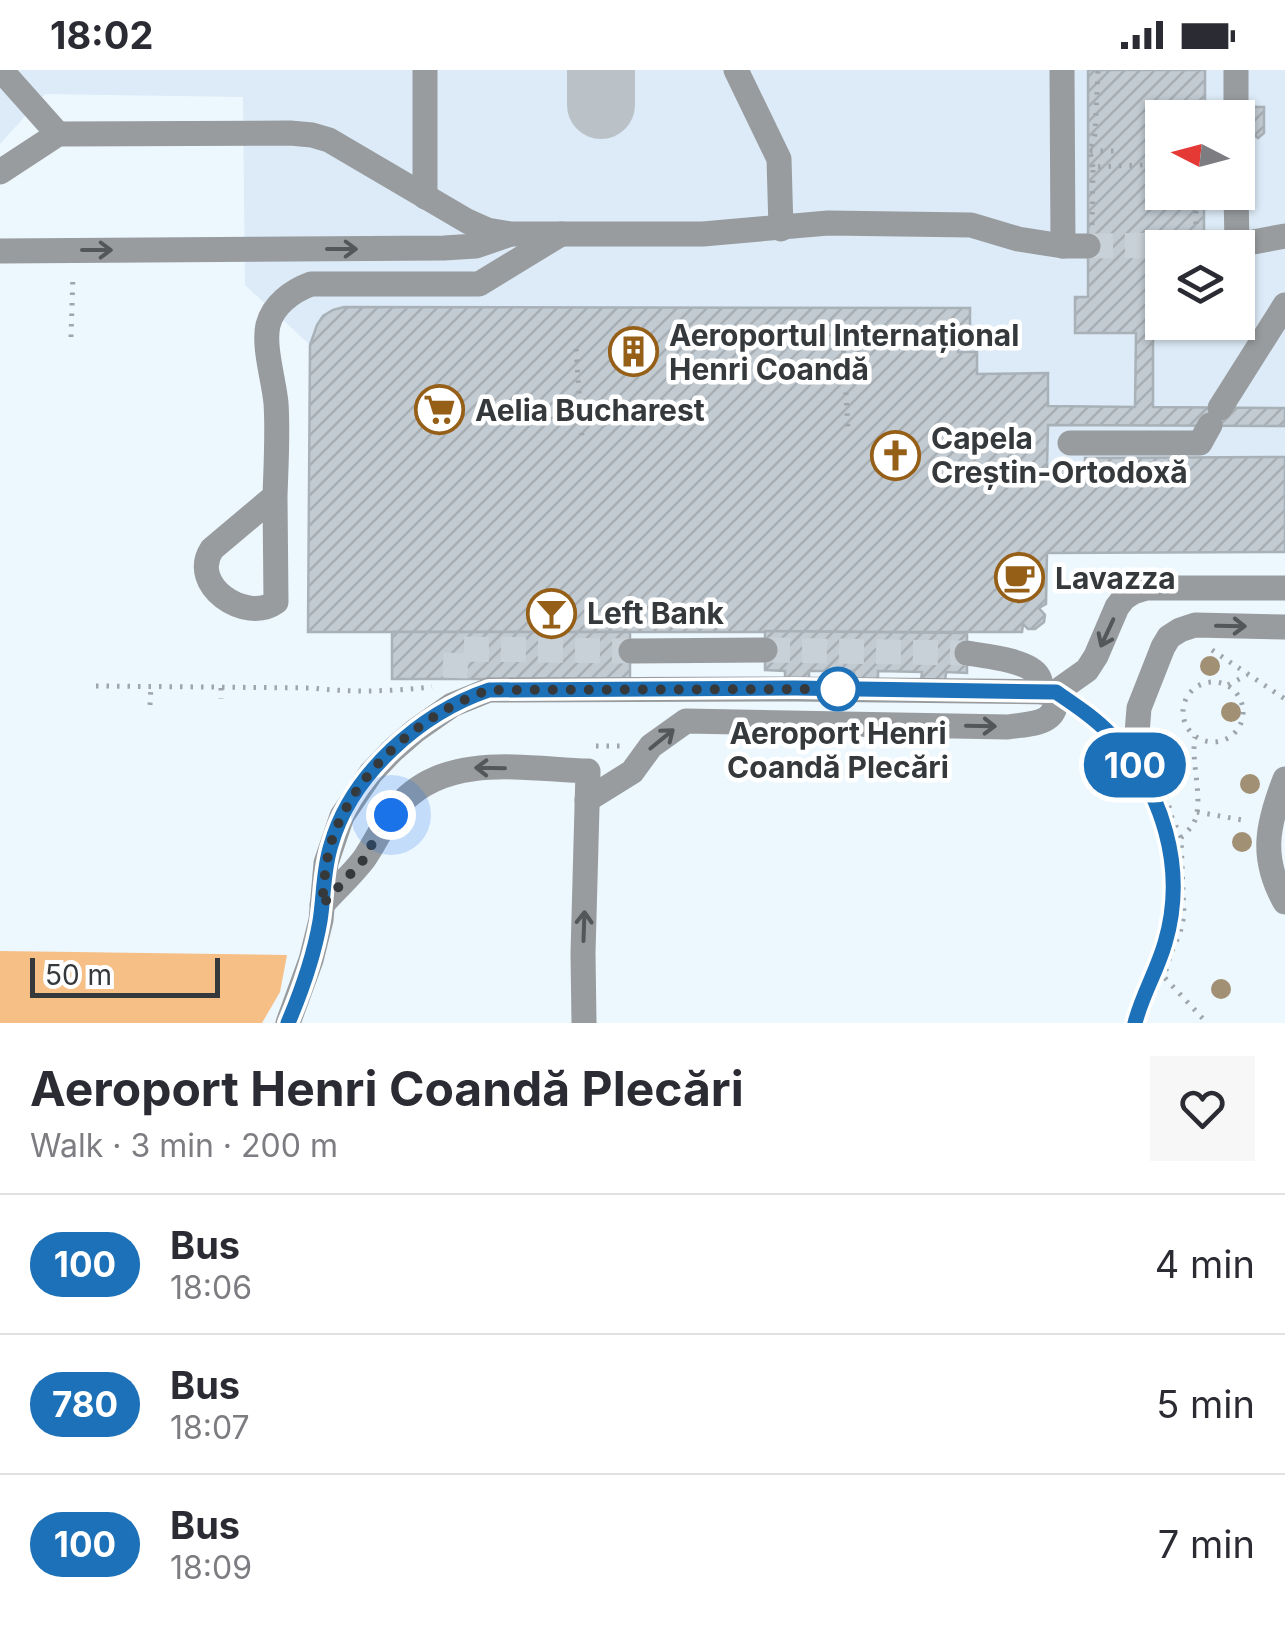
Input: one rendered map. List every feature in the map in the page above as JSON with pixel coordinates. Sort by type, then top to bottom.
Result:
[{"type":"street","points":[[1,70],[58,134]]},
{"type":"street","points":[[424,70],[425,197]]},
{"type":"street","points":[[736,70],[779,159],[781,229]]},
{"type":"street","points":[[0,172],[58,134],[312,135],[329,140],[467,221],[487,230],[512,234],[704,234],[828,223],[972,225],[1018,239],[1081,240],[1062,70]]},
{"type":"street","points":[[1236,70],[1236,100]]},
{"type":"street","points":[[0,193],[58,134]]},
{"type":"street","points":[[0,251],[444,248],[476,246],[512,234]]},
{"type":"street","points":[[275,496],[276,407],[267,335],[271,317],[281,302],[311,284],[479,284],[561,234]]},
{"type":"street","points":[[1255,242],[1285,236]]},
{"type":"street","points":[[1070,443],[1200,443],[1285,305]]},
{"type":"street","points":[[288,1023],[311,960],[332,840],[355,794],[371,773],[454,689],[1049,692],[1086,670],[1117,607],[1132,592],[1146,588],[1285,588]]},
{"type":"street","points":[[1150,772],[1136,746],[1139,708],[1169,637],[1195,626],[1285,628]]},
{"type":"street","points":[[631,651],[758,650],[718,690]]},
{"type":"street","points":[[587,800],[632,772],[652,746],[686,721],[1008,727],[1037,723],[1053,714],[1057,706],[1030,667],[968,653]]},
{"type":"street","points":[[322,905],[365,858],[402,802],[417,788],[440,776],[479,768],[588,771],[584,1023]]},
{"type":"street","points":[[1285,779],[1270,825],[1268,860],[1285,902]]},
{"type":"path","points":[[1081,240],[1093,167],[1090,151],[1095,134],[1098,70]]},
{"type":"path","points":[[1090,151],[1117,151]]},
{"type":"path","points":[[1093,167],[1145,165]]},
{"type":"path","points":[[71,337],[74,250]]},
{"type":"path","points":[[842,340],[848,430]]},
{"type":"path","points":[[576,349],[582,436]]},
{"type":"path","points":[[1205,645],[1285,699]]},
{"type":"path","points":[[1228,685],[1249,674]]},
{"type":"path","points":[[1207,682],[1228,685],[1242,701],[1244,715],[1239,728],[1229,738],[1215,742],[1195,737],[1184,720],[1185,698],[1207,682]]},
{"type":"path","points":[[96,686],[454,689]]},
{"type":"path","points":[[150,686],[150,705]]},
{"type":"path","points":[[221,688],[222,699]]},
{"type":"path","points":[[1181,838],[1198,812],[1192,750],[1195,737]]},
{"type":"path","points":[[1150,772],[1181,838],[1184,916],[1164,978],[1208,1023]]},
{"type":"path","points":[[1198,812],[1270,825]]},
{"type":"shaded area","points":[[0,70],[1285,70],[1285,552],[1047,553],[1046,604],[1040,608],[1044,622],[1035,629],[1023,625],[1022,632],[308,632],[310,345],[245,285],[243,97],[45,94],[0,144]]},
{"type":"shaded area","points":[[0,951],[287,955],[280,992],[262,1023],[0,1023]]},
{"type":"building","name":"Aeroportul Internațional Henri Coandă","points":[[1088,70],[1205,70],[1205,100],[1145,100],[1145,210],[1204,210],[1204,230],[1145,230],[1145,340],[1153,340],[1153,407],[1285,408],[1285,426],[1048,425],[1047,469],[1085,469],[1085,458],[1285,457],[1285,552],[1047,553],[1046,604],[1039,608],[1045,615],[1044,622],[1035,629],[1023,624],[1022,632],[308,632],[310,345],[317,325],[333,310],[970,308],[970,337],[959,337],[958,352],[977,352],[977,374],[1048,373],[1048,406],[1135,407],[1136,333],[1075,333],[1075,297],[1088,297]]},
{"type":"building","name":"Aeroportul Internațional Henri Coandă","points":[[1255,107],[1264,107],[1264,133],[1258,138]]},
{"type":"building","points":[[765,631],[967,633],[967,673],[946,672],[945,682],[921,681],[922,672],[878,671],[878,682],[854,681],[854,671],[809,671],[809,683],[785,682],[785,671],[765,670]]},
{"type":"building","points":[[392,632],[630,632],[630,679],[392,679]]},
{"type":"taxiway","points":[[601,70],[601,105]]},
{"type":"tunnel","points":[[1088,246],[1145,246]]},
{"type":"tunnel","points":[[455,678],[456,649],[631,651]]},
{"type":"tunnel","points":[[765,650],[967,653]]},
{"type":"bus line","name":"100","points":[[288,1023],[311,960],[326,863],[342,816],[371,773],[392,751],[452,705],[489,690],[795,688],[1056,692],[1108,732],[1152,793],[1172,858],[1174,892],[1165,946],[1135,1023]]},
{"type":"place","name":"Aeroportul Internațional Henri Coandă","points":[[634,352]]},
{"type":"place","name":"Aelia Bucharest","points":[[440,410]]},
{"type":"place","name":"Capela Creștin-Ortodoxă","points":[[896,455]]},
{"type":"place","name":"Lavazza","points":[[1020,578]]},
{"type":"place","name":"Left Bank","points":[[552,613]]},
{"type":"place","name":"Aeroport Henri Coandă Plecări","points":[[838,689]]},
{"type":"route","points":[[391,815],[365,858],[322,905],[332,840],[355,794],[415,731],[470,696],[489,690],[838,689]]}]
